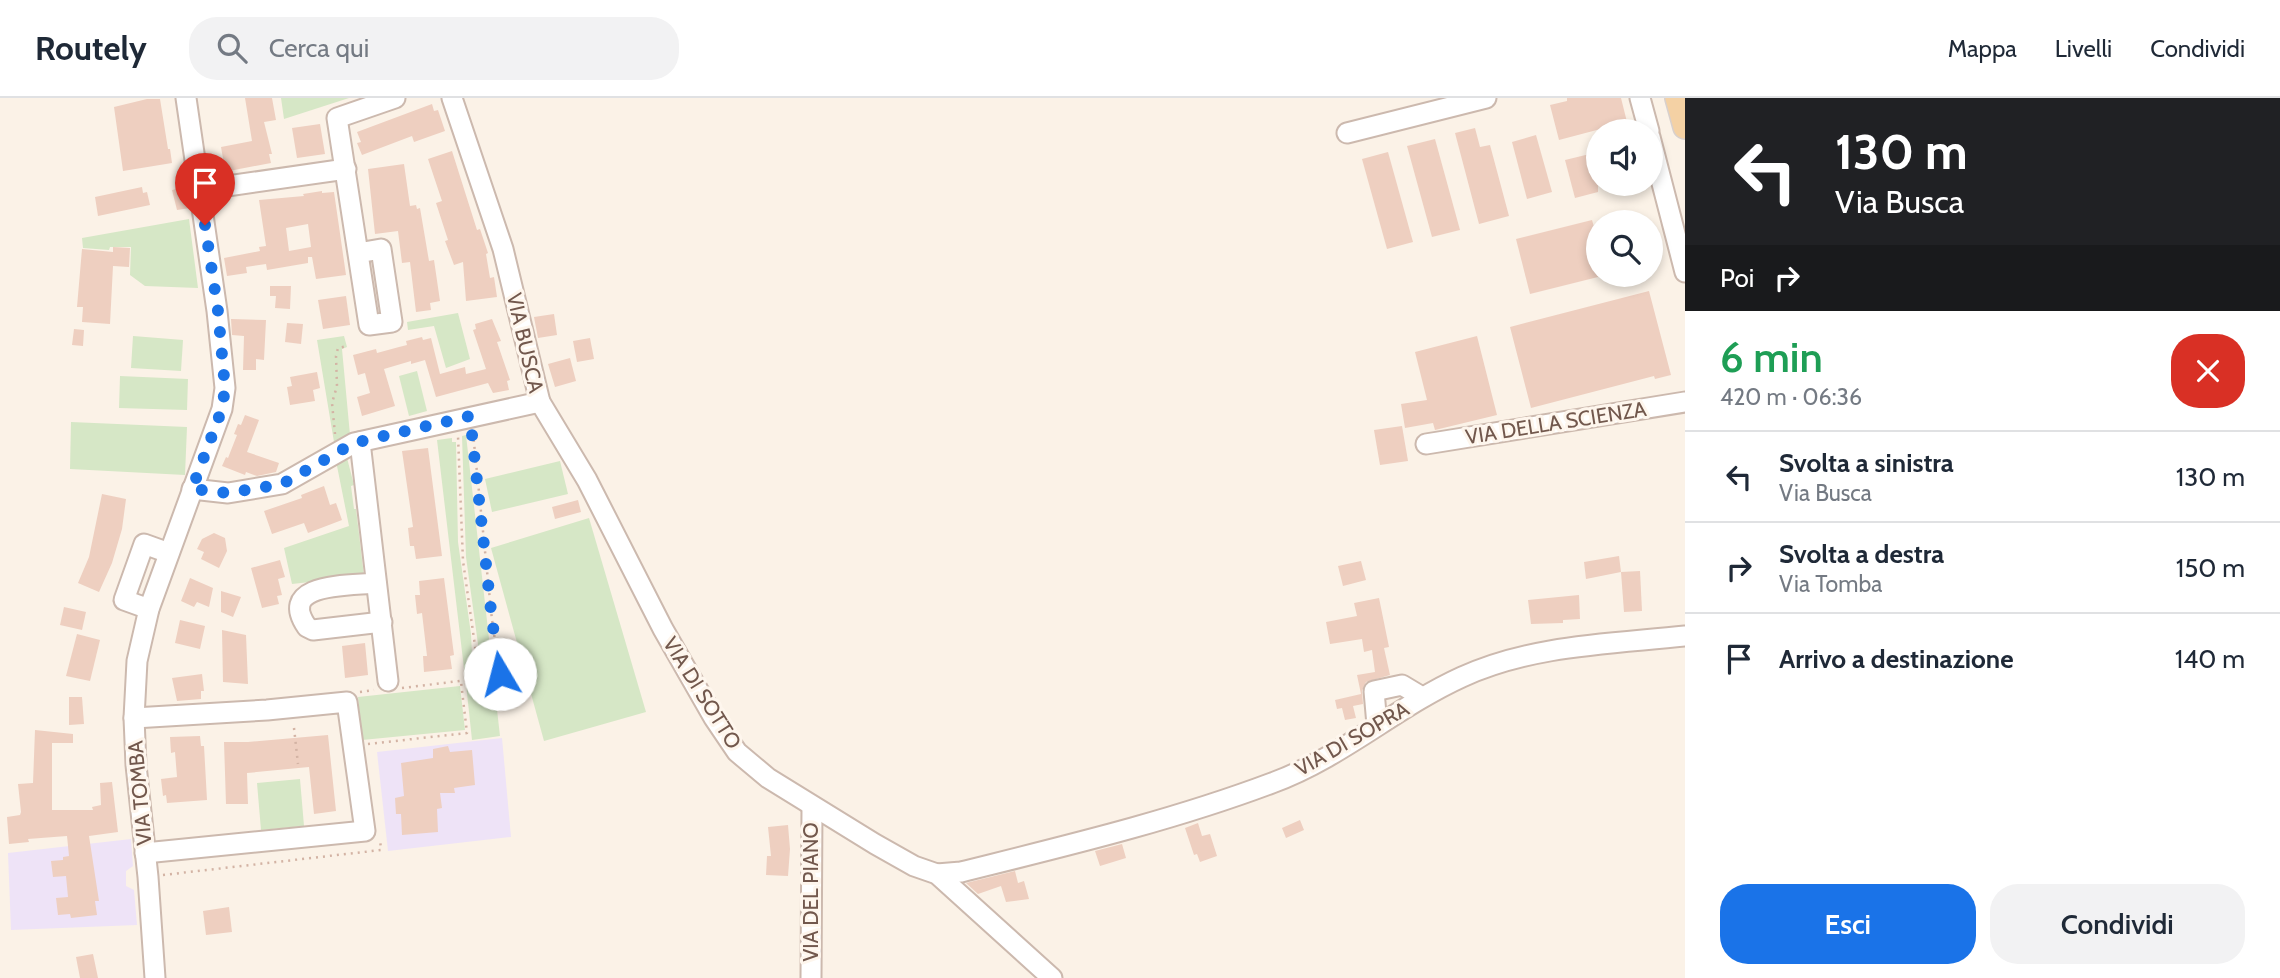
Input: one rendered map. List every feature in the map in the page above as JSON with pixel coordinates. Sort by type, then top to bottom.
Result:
[{"type":"main road","points":[[1677,98],[1685,127]]},
{"type":"street","name":"VIA TOMBA","points":[[155,978],[138,797],[134,718],[136,661],[149,609],[222,409],[225,388],[218,311],[186,98]]},
{"type":"street","points":[[358,253],[337,118],[395,98]]},
{"type":"street","name":"VIA BUSCA","points":[[192,489],[228,493],[282,484],[330,455],[360,442],[540,402],[503,249],[452,98]]},
{"type":"street","points":[[1347,133],[1486,98]]},
{"type":"street","points":[[1640,98],[1646,119]]},
{"type":"street","points":[[200,190],[346,169]]},
{"type":"street","points":[[1663,187],[1685,272]]},
{"type":"street","name":"VIA DI SOTTO","points":[[540,402],[587,480],[663,629],[714,719],[737,752],[768,778],[812,807],[915,866],[937,874],[1052,978]]},
{"type":"street","name":"VIA DELLA SCIENZA","points":[[1426,444],[1685,402]]},
{"type":"street","points":[[360,442],[389,686]]},
{"type":"street","points":[[149,609],[124,600],[125,595],[144,544],[169,553]]},
{"type":"street","points":[[376,583],[311,590],[300,601],[299,611],[307,627],[313,630],[382,622]]},
{"type":"street","name":"VIA DI SOPRA","points":[[937,874],[961,872],[1064,846],[1172,816],[1275,783],[1320,761],[1422,697],[1498,662],[1535,652],[1685,636]]},
{"type":"street","points":[[1377,725],[1374,691],[1402,685],[1422,697]]},
{"type":"street","points":[[134,718],[347,702],[365,831],[145,853]]},
{"type":"street","name":"VIA DEL PIANO","points":[[811,978],[812,807]]},
{"type":"path","points":[[335,444],[332,403],[337,386],[336,356],[338,348],[348,346]]},
{"type":"path","points":[[470,416],[500,674]]},
{"type":"path","points":[[355,693],[389,686],[476,679],[477,660],[463,561],[458,435]]},
{"type":"path","points":[[368,744],[467,733],[461,681]]},
{"type":"path","points":[[294,728],[298,764]]},
{"type":"shaded area","points":[[502,738],[511,837],[388,851],[377,752]]},
{"type":"shaded area","points":[[131,839],[133,866],[126,871],[126,886],[134,890],[137,925],[11,930],[8,853]]},
{"type":"green space","points":[[281,98],[349,98],[284,119]]},
{"type":"green space","points":[[189,219],[198,288],[145,286],[130,275],[131,247],[110,247],[109,250],[83,248],[82,238]]},
{"type":"green space","points":[[458,313],[470,359],[446,368],[434,326],[408,330],[407,322]]},
{"type":"green space","points":[[133,336],[183,340],[181,371],[131,368]]},
{"type":"green space","points":[[344,336],[347,347],[342,349],[350,435],[334,442],[317,340]]},
{"type":"green space","points":[[417,371],[427,411],[409,416],[399,376]]},
{"type":"green space","points":[[120,376],[188,379],[187,410],[119,408]]},
{"type":"green space","points":[[71,422],[187,427],[185,475],[70,469]]},
{"type":"green space","points":[[466,435],[500,736],[472,740],[466,684],[478,682],[478,644],[466,557],[462,436]]},
{"type":"green space","points":[[452,438],[452,442],[456,442],[458,542],[471,634],[473,676],[465,677],[437,440]]},
{"type":"green space","points":[[347,458],[354,485],[351,486],[364,576],[292,584],[284,548],[349,526],[336,461]]},
{"type":"green space","points":[[560,461],[568,494],[492,512],[485,479]]},
{"type":"green space","points":[[589,518],[646,712],[544,741],[491,548]]},
{"type":"green space","points":[[460,686],[465,730],[362,740],[358,697]]},
{"type":"green space","points":[[300,779],[304,826],[261,830],[257,783]]},
{"type":"building","points":[[245,98],[272,98],[276,120],[264,122],[272,154],[269,154],[271,163],[229,171],[228,164],[224,164],[221,147],[252,141]]},
{"type":"building","points":[[1567,98],[1621,98],[1626,119],[1586,119],[1586,133],[1559,140],[1550,105],[1567,101]]},
{"type":"building","points":[[147,99],[160,99],[172,163],[123,171],[114,107]]},
{"type":"building","points":[[432,104],[434,111],[438,110],[445,131],[414,142],[412,136],[362,155],[357,143],[361,142],[357,132]]},
{"type":"building","points":[[320,124],[325,154],[297,158],[292,128]]},
{"type":"building","points":[[1475,128],[1480,147],[1490,145],[1509,216],[1479,224],[1455,133]]},
{"type":"building","points":[[1536,135],[1552,192],[1527,199],[1512,142]]},
{"type":"building","points":[[1435,139],[1460,230],[1432,237],[1407,146]]},
{"type":"building","points":[[452,151],[477,230],[480,229],[488,253],[490,278],[494,277],[497,297],[466,301],[463,262],[454,265],[445,241],[448,240],[436,203],[442,201],[428,159]]},
{"type":"building","points":[[1388,152],[1413,242],[1387,249],[1362,159]]},
{"type":"building","points":[[1586,155],[1586,195],[1575,198],[1565,160]]},
{"type":"building","points":[[404,164],[410,206],[416,205],[417,209],[420,208],[429,261],[434,260],[440,301],[430,303],[431,310],[416,312],[410,262],[402,263],[398,231],[375,234],[368,169]]},
{"type":"building","points":[[142,187],[143,193],[147,192],[150,205],[98,216],[95,197]]},
{"type":"building","points":[[186,187],[190,208],[177,210],[172,190]]},
{"type":"building","points":[[334,192],[346,275],[316,279],[312,257],[308,257],[308,263],[267,270],[266,264],[246,267],[247,273],[227,276],[224,258],[260,251],[259,247],[266,246],[259,200],[304,196],[303,194]],"holes":[[[308,224],[311,247],[289,251],[286,228]]]},
{"type":"building","points":[[1586,222],[1586,280],[1530,294],[1516,239]]},
{"type":"building","points":[[113,247],[130,248],[129,267],[113,266],[110,324],[82,322],[83,307],[77,307],[82,249],[113,252]]},
{"type":"building","points":[[270,286],[291,286],[290,309],[275,308],[276,296],[270,296]]},
{"type":"building","points":[[1649,291],[1671,375],[1655,379],[1654,376],[1531,408],[1510,327]]},
{"type":"building","points":[[346,296],[350,325],[323,329],[318,300]]},
{"type":"building","points":[[554,314],[557,335],[538,338],[534,317]]},
{"type":"building","points":[[231,319],[266,320],[264,360],[256,359],[256,370],[243,370],[244,336],[232,335]]},
{"type":"building","points":[[492,319],[501,341],[497,342],[510,380],[507,381],[509,390],[493,393],[488,383],[436,397],[425,360],[411,364],[411,361],[384,369],[395,406],[362,416],[357,397],[370,393],[365,373],[358,375],[353,355],[376,349],[377,353],[407,345],[406,341],[422,337],[423,340],[431,338],[440,374],[465,367],[466,374],[486,369],[473,330],[476,329],[475,324]]},
{"type":"building","points":[[287,323],[303,324],[301,344],[285,342]]},
{"type":"building","points":[[74,329],[84,330],[83,346],[72,345]]},
{"type":"building","points":[[1477,336],[1497,415],[1435,430],[1433,423],[1405,428],[1401,404],[1427,400],[1415,352]]},
{"type":"building","points":[[590,338],[594,359],[577,362],[573,341]]},
{"type":"building","points":[[570,358],[576,381],[555,387],[548,364]]},
{"type":"building","points":[[317,372],[320,388],[313,390],[315,401],[290,405],[287,387],[292,386],[290,377]]},
{"type":"building","points":[[245,415],[259,420],[247,452],[279,463],[276,472],[257,476],[246,472],[245,475],[222,466],[237,435],[234,434],[238,424],[241,425]]},
{"type":"building","points":[[1402,426],[1408,461],[1380,465],[1374,430]]},
{"type":"building","points":[[428,448],[442,556],[416,559],[414,546],[410,546],[408,528],[413,527],[402,451]]},
{"type":"building","points":[[324,486],[330,505],[336,503],[342,520],[308,533],[304,523],[272,534],[264,511],[302,498],[301,495]]},
{"type":"building","points":[[102,494],[126,499],[122,529],[112,563],[99,592],[78,583],[89,557]]},
{"type":"building","points":[[578,500],[581,512],[555,519],[552,507]]},
{"type":"building","points":[[214,533],[225,538],[227,551],[219,568],[201,559],[204,552],[197,549],[202,539]]},
{"type":"building","points":[[1619,556],[1621,572],[1586,579],[1584,562]]},
{"type":"building","points":[[280,560],[285,577],[278,579],[282,595],[277,596],[279,604],[262,608],[251,568]]},
{"type":"building","points":[[1361,561],[1366,580],[1343,586],[1338,566]]},
{"type":"building","points":[[1640,571],[1642,611],[1624,612],[1621,572]]},
{"type":"building","points":[[190,578],[213,588],[209,607],[197,602],[194,607],[181,601]]},
{"type":"building","points":[[444,578],[454,655],[450,656],[452,669],[424,672],[423,656],[427,656],[422,613],[417,614],[415,595],[420,595],[419,581]]},
{"type":"building","points":[[221,591],[241,597],[233,617],[221,612]]},
{"type":"building","points":[[1579,595],[1580,619],[1563,620],[1563,623],[1531,624],[1528,600]]},
{"type":"building","points":[[1379,598],[1389,647],[1384,648],[1390,675],[1366,682],[1362,691],[1363,704],[1353,706],[1356,718],[1345,720],[1342,708],[1337,709],[1335,700],[1361,694],[1357,675],[1375,672],[1372,650],[1364,652],[1362,639],[1330,644],[1326,622],[1357,616],[1354,603]]},
{"type":"building","points":[[64,607],[86,612],[82,630],[60,625]]},
{"type":"building","points":[[180,620],[205,626],[200,649],[175,643]]},
{"type":"building","points":[[222,630],[246,635],[248,684],[223,682]]},
{"type":"building","points":[[77,634],[100,640],[90,681],[66,676]]},
{"type":"building","points":[[365,643],[368,675],[345,678],[342,646]]},
{"type":"building","points":[[202,674],[204,691],[201,691],[201,699],[177,701],[172,678]]},
{"type":"building","points":[[69,697],[82,697],[84,724],[69,725]]},
{"type":"building","points":[[35,730],[73,734],[73,743],[52,743],[52,810],[93,810],[92,807],[101,805],[100,783],[112,782],[118,832],[89,836],[99,901],[95,901],[97,915],[71,918],[70,914],[58,915],[56,898],[68,897],[66,876],[53,877],[51,861],[63,860],[63,857],[69,856],[67,836],[28,839],[29,842],[9,844],[7,817],[20,815],[21,812],[18,784],[33,783]]},
{"type":"building","points":[[328,735],[336,811],[314,814],[309,767],[247,773],[248,804],[226,804],[224,742]]},
{"type":"building","points":[[200,736],[201,746],[204,746],[207,800],[167,803],[166,795],[163,796],[161,779],[177,777],[175,752],[171,753],[170,737]]},
{"type":"building","points":[[448,746],[450,752],[472,750],[475,785],[454,788],[455,793],[440,793],[442,808],[437,809],[438,832],[402,835],[401,814],[396,814],[395,798],[404,796],[401,763],[433,758],[433,749]]},
{"type":"building","points":[[1300,820],[1304,830],[1286,838],[1282,828]]},
{"type":"building","points":[[1198,823],[1202,836],[1210,834],[1217,856],[1200,862],[1197,854],[1194,855],[1185,828]]},
{"type":"building","points":[[788,825],[788,876],[766,875],[767,856],[771,856],[768,827]]},
{"type":"building","points":[[1122,844],[1126,858],[1100,866],[1095,851]]},
{"type":"building","points":[[1015,871],[1018,883],[1024,881],[1029,899],[1006,902],[1001,886],[978,894],[966,883]]},
{"type":"building","points":[[229,907],[232,932],[206,935],[203,911]]},
{"type":"building","points":[[93,954],[98,978],[80,978],[76,957]]},
{"type":"route","points":[[205,225],[218,311],[225,388],[222,409],[192,489],[228,493],[282,484],[354,443],[470,416],[500,674]]}]
